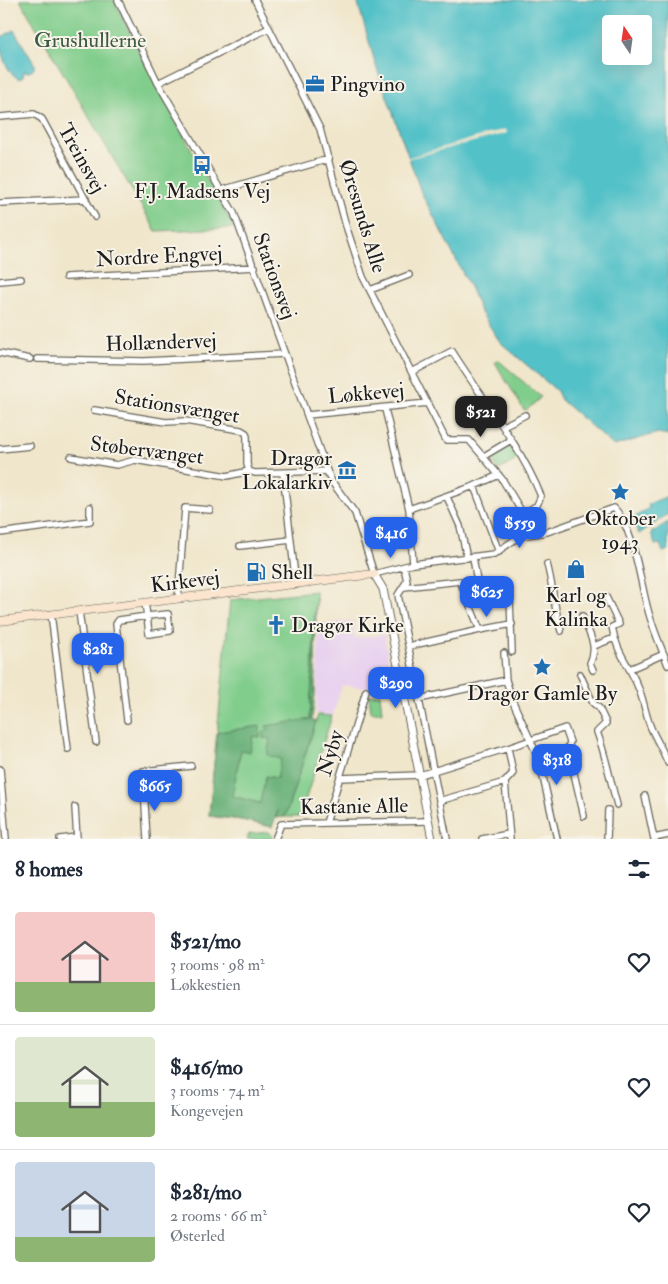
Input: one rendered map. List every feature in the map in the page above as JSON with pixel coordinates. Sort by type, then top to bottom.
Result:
[{"type":"main road","name":"Kirkevej","points":[[0,621],[374,574]]},
{"type":"street","name":"Stationsvej","points":[[118,0],[158,83],[234,213],[327,471],[332,482],[355,514],[374,574]]},
{"type":"street","name":"Øresunds Alle","points":[[255,0],[315,118],[329,159],[357,260],[370,290],[446,440],[455,438],[468,440],[484,456]]},
{"type":"street","points":[[158,83],[269,28]]},
{"type":"street","name":"Treinsvej","points":[[0,117],[34,114],[38,116],[95,216]]},
{"type":"street","points":[[222,190],[329,159]]},
{"type":"street","points":[[0,203],[86,199]]},
{"type":"street","name":"Nordre Engvej","points":[[66,277],[255,267]]},
{"type":"street","points":[[370,290],[409,274]]},
{"type":"street","points":[[0,280],[21,280]]},
{"type":"street","points":[[412,372],[452,350],[485,403],[503,426],[532,473],[541,496],[528,512],[523,514],[499,475],[484,456],[511,440]]},
{"type":"street","points":[[0,353],[30,359]]},
{"type":"street","name":"Hollændervej","points":[[37,359],[144,362],[285,354]]},
{"type":"street","name":"Løkkevej","points":[[307,415],[385,409],[428,403]]},
{"type":"street","points":[[385,409],[409,509],[413,564]]},
{"type":"street","name":"Stationsvænget","points":[[94,410],[166,422],[185,421],[241,430],[246,433],[247,437],[247,464],[249,471]]},
{"type":"street","points":[[503,426],[525,415]]},
{"type":"street","points":[[0,449],[30,446]]},
{"type":"street","name":"Støbervænget","points":[[71,456],[118,464],[135,460],[227,476],[249,471],[256,473],[327,471]]},
{"type":"street","points":[[283,473],[296,585]]},
{"type":"street","points":[[409,509],[447,497],[499,475]]},
{"type":"street","points":[[474,486],[499,552]]},
{"type":"street","points":[[447,497],[460,526],[477,582],[489,601],[510,599],[512,652]]},
{"type":"street","points":[[0,533],[90,522],[90,507]]},
{"type":"street","points":[[178,599],[185,508],[210,510]]},
{"type":"street","points":[[432,839],[383,589],[374,574],[413,564],[470,558],[499,552],[520,536],[535,534],[576,522],[614,508],[621,514],[630,540],[649,612],[668,665]]},
{"type":"street","points":[[240,546],[291,540]]},
{"type":"street","points":[[547,564],[553,587],[553,604],[561,630]]},
{"type":"street","points":[[404,567],[407,581],[398,595],[447,839]]},
{"type":"street","points":[[404,587],[460,581],[469,598],[480,630]]},
{"type":"street","points":[[606,597],[619,624],[612,628],[614,638],[623,661],[630,669],[644,702],[651,727],[668,763]]},
{"type":"street","points":[[127,720],[116,624],[119,620],[147,616],[168,614],[170,631],[149,634],[147,616],[145,604]]},
{"type":"street","points":[[79,611],[96,742]]},
{"type":"street","points":[[51,614],[68,749]]},
{"type":"street","points":[[582,616],[594,646],[594,655],[590,663],[593,670]]},
{"type":"street","points":[[409,646],[512,624]]},
{"type":"street","points":[[594,646],[614,638]]},
{"type":"street","points":[[504,653],[506,680],[513,702],[541,767],[557,839]]},
{"type":"street","points":[[630,669],[664,654]]},
{"type":"street","points":[[580,674],[593,703],[599,708],[606,724],[597,732],[609,767],[617,805]]},
{"type":"street","points":[[420,699],[506,680]]},
{"type":"street","name":"Nyby","points":[[326,823],[366,691]]},
{"type":"street","points":[[340,778],[420,775],[565,728],[570,742],[568,748],[584,816]]},
{"type":"street","points":[[439,801],[505,782],[513,773],[508,748]]},
{"type":"street","points":[[146,839],[143,771],[191,766]]},
{"type":"street","points":[[0,769],[6,839]]},
{"type":"street","points":[[482,839],[510,836],[505,782]]},
{"type":"street","points":[[645,796],[654,838],[668,835]]},
{"type":"street","points":[[60,839],[77,838],[75,808]]},
{"type":"street","points":[[607,839],[608,810]]},
{"type":"street","name":"Kastanie Alle","points":[[275,839],[281,824],[428,821]]},
{"type":"shaded area","points":[[353,621],[354,638],[385,635],[391,687],[364,688],[342,685],[333,715],[316,714],[319,624]]},
{"type":"green space","name":"Grushullerne","points":[[20,0],[114,0],[152,77],[234,228],[156,231]]},
{"type":"green space","points":[[498,360],[541,397],[527,410],[523,409],[498,368],[495,362]]},
{"type":"green space","points":[[510,446],[518,459],[499,470],[490,457]]},
{"type":"green space","name":"Dragør Kirke","points":[[316,591],[310,721],[272,827],[242,820],[209,816],[230,600]]},
{"type":"green space","points":[[316,597],[315,694],[312,720],[316,721],[285,817],[276,818],[278,810],[272,827],[242,820],[209,816],[217,732],[260,726],[260,737],[253,736],[250,752],[241,750],[232,796],[260,803],[266,776],[277,778],[281,759],[267,755],[270,739],[263,738],[263,733],[268,729],[266,726],[310,719]]},
{"type":"green space","points":[[380,694],[382,712],[371,712],[369,695]]},
{"type":"green space","points":[[318,715],[332,716],[300,817],[285,817]]},
{"type":"green space","points":[[269,832],[273,836],[272,839],[247,839],[249,834]]},
{"type":"water","points":[[357,0],[668,0],[668,435],[658,433],[614,446],[561,400],[557,391],[500,342],[480,311],[471,289],[421,192],[376,66]]},
{"type":"water","points":[[14,30],[35,65],[33,70],[29,72],[24,71],[23,76],[19,79],[14,76],[7,66],[2,55],[0,43],[0,38]]},
{"type":"water","points":[[668,496],[668,514],[639,534],[632,519],[649,508],[648,504]]},
{"type":"water","points":[[668,522],[668,550],[663,552],[660,544],[655,545],[651,533]]},
{"type":"pier","points":[[506,129],[507,133],[406,159],[406,158]]},
{"type":"place","name":"Pingvino","points":[[315,84]]},
{"type":"place","name":"F.J. Madsens Vej","points":[[202,165]]},
{"type":"place","name":"Dragør Lokalarkiv","points":[[347,470]]},
{"type":"place","name":"Oktober 1943","points":[[620,492]]},
{"type":"place","name":"Karl og Kalinka","points":[[576,569]]},
{"type":"place","name":"Shell","points":[[256,572]]},
{"type":"place","name":"Dragør Kirke","points":[[276,625]]},
{"type":"place","name":"Dragør Gamle By","points":[[542,667]]}]
